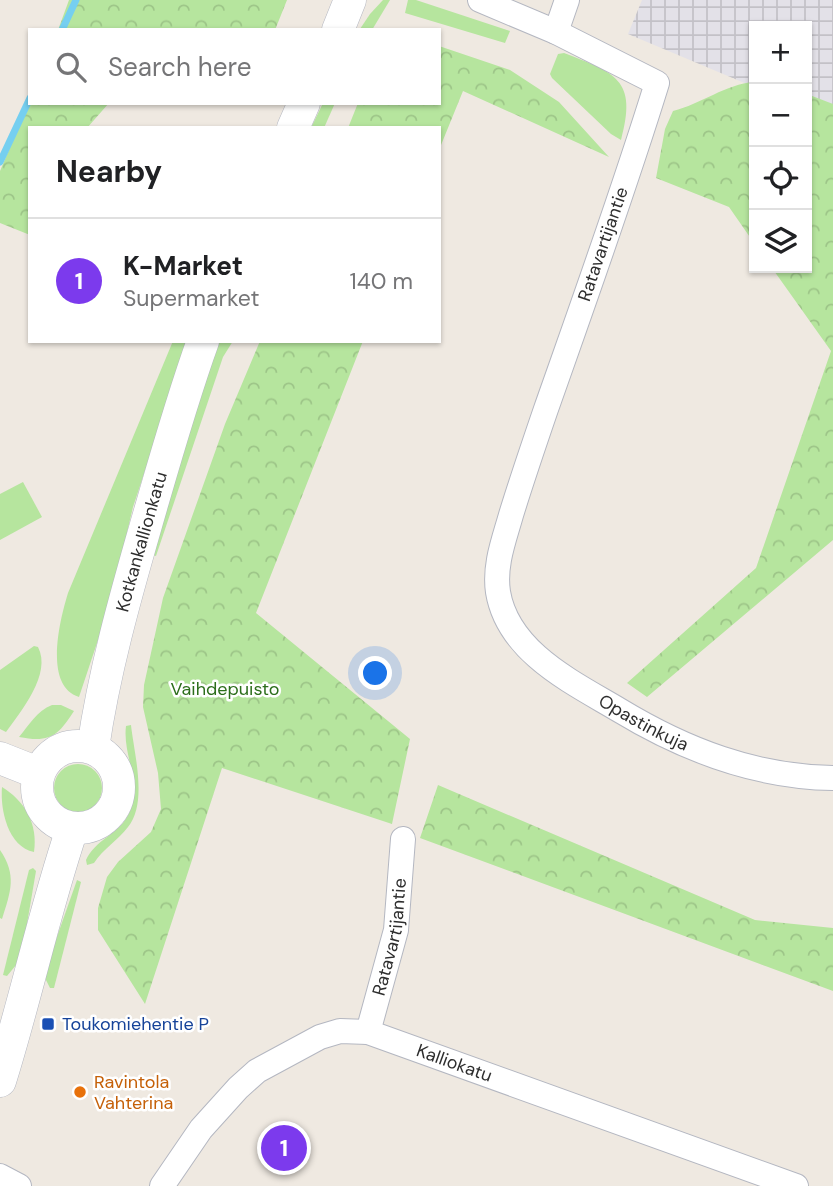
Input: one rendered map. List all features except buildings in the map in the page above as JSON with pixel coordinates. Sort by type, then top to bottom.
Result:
[{"type":"street","points":[[339,28],[350,0]]},
{"type":"street","name":"Ratavartijantie","points":[[480,0],[556,32],[657,83],[635,154],[522,477],[497,564],[498,593]]},
{"type":"street","points":[[556,32],[567,0]]},
{"type":"street","points":[[294,126],[303,105]]},
{"type":"street","name":"Kotkankallionkatu","points":[[93,748],[98,709],[136,560],[182,401],[202,343]]},
{"type":"street","name":"Opastinkuja","points":[[498,593],[507,620],[520,640],[536,657],[648,728],[710,756],[754,769],[807,778],[833,778]]},
{"type":"street","points":[[77,745],[93,748],[107,757],[116,769],[120,786],[117,800],[110,813],[98,823],[72,829],[54,821],[43,810],[36,792],[38,773],[52,754],[62,748],[77,745]]},
{"type":"street","points":[[0,758],[38,773]]},
{"type":"street","points":[[0,1081],[72,829]]},
{"type":"street","name":"Ratavartijantie","points":[[368,1032],[396,930],[403,839]]},
{"type":"street","name":"Kalliokatu","points":[[162,1186],[181,1154],[238,1088],[257,1072],[320,1037],[340,1031],[368,1032],[796,1186]]},
{"type":"street","points":[[0,1176],[19,1186]]},
{"type":"shaded area","points":[[642,0],[833,0],[833,120],[812,111],[812,21],[749,21],[749,85],[628,34]]},
{"type":"green space","points":[[69,0],[287,0],[276,28],[59,28]]},
{"type":"green space","points":[[383,0],[390,0],[373,28],[361,28]]},
{"type":"green space","points":[[408,0],[416,0],[510,31],[505,43],[405,13]]},
{"type":"green space","points":[[441,47],[510,70],[559,102],[609,157],[463,91],[441,145],[441,126],[349,126],[357,105],[441,105]]},
{"type":"green space","points":[[564,53],[597,66],[618,81],[624,91],[626,103],[626,120],[621,140],[611,134],[552,78],[550,74],[558,54]]},
{"type":"green space","points":[[749,83],[749,236],[729,207],[656,178],[665,129],[673,111]]},
{"type":"green space","points":[[812,96],[833,104],[833,540],[647,697],[627,683],[756,568],[831,351],[776,273],[812,273]]},
{"type":"green space","points":[[28,105],[107,105],[89,126],[28,126],[28,234],[0,223],[0,171]]},
{"type":"green space","points":[[322,105],[334,105],[325,126],[312,126]]},
{"type":"green space","points":[[172,343],[187,343],[133,507],[111,601],[79,697],[68,690],[61,680],[58,666],[58,634],[68,593]]},
{"type":"green space","points":[[217,343],[232,343],[223,357],[156,556],[153,555],[178,462]]},
{"type":"green space","name":"Vaihdepuisto","points":[[259,343],[362,343],[256,613],[410,739],[392,824],[222,768],[145,1004],[98,930],[98,908],[107,877],[118,862],[151,832],[161,809],[158,773],[143,707],[144,685],[163,598],[225,424]]},
{"type":"green space","points":[[23,482],[42,517],[0,540],[0,494]]},
{"type":"green space","points":[[34,646],[38,647],[41,658],[38,680],[6,732],[0,729],[0,670]]},
{"type":"green space","points":[[52,705],[61,705],[74,711],[58,732],[46,738],[19,737],[38,715]]},
{"type":"green space","points":[[131,725],[139,792],[134,817],[124,832],[94,863],[87,865],[86,860],[90,853],[123,823],[132,806],[134,783],[126,737],[126,726]]},
{"type":"green space","points":[[78,764],[95,771],[102,788],[95,805],[78,812],[61,805],[54,788],[61,771]]},
{"type":"green space","points":[[438,785],[755,920],[833,928],[833,991],[420,838]]},
{"type":"green space","points":[[2,787],[17,799],[28,814],[34,832],[34,852],[25,849],[12,835],[4,816]]},
{"type":"green space","points":[[0,850],[9,867],[11,883],[2,919],[0,918]]},
{"type":"green space","points":[[33,868],[36,871],[21,959],[7,976],[3,975],[29,870]]},
{"type":"green space","points":[[77,880],[81,882],[54,988],[50,988],[45,978],[47,965]]},
{"type":"waterway","points":[[63,28],[76,0]]},
{"type":"waterway","points":[[0,162],[28,102]]},
{"type":"place","name":"Toukomiehentie P","points":[[48,1024]]},
{"type":"place","name":"Ravintola Vahterina","points":[[80,1092]]},
{"type":"place","name":"K-Market","points":[[284,1148]]}]
